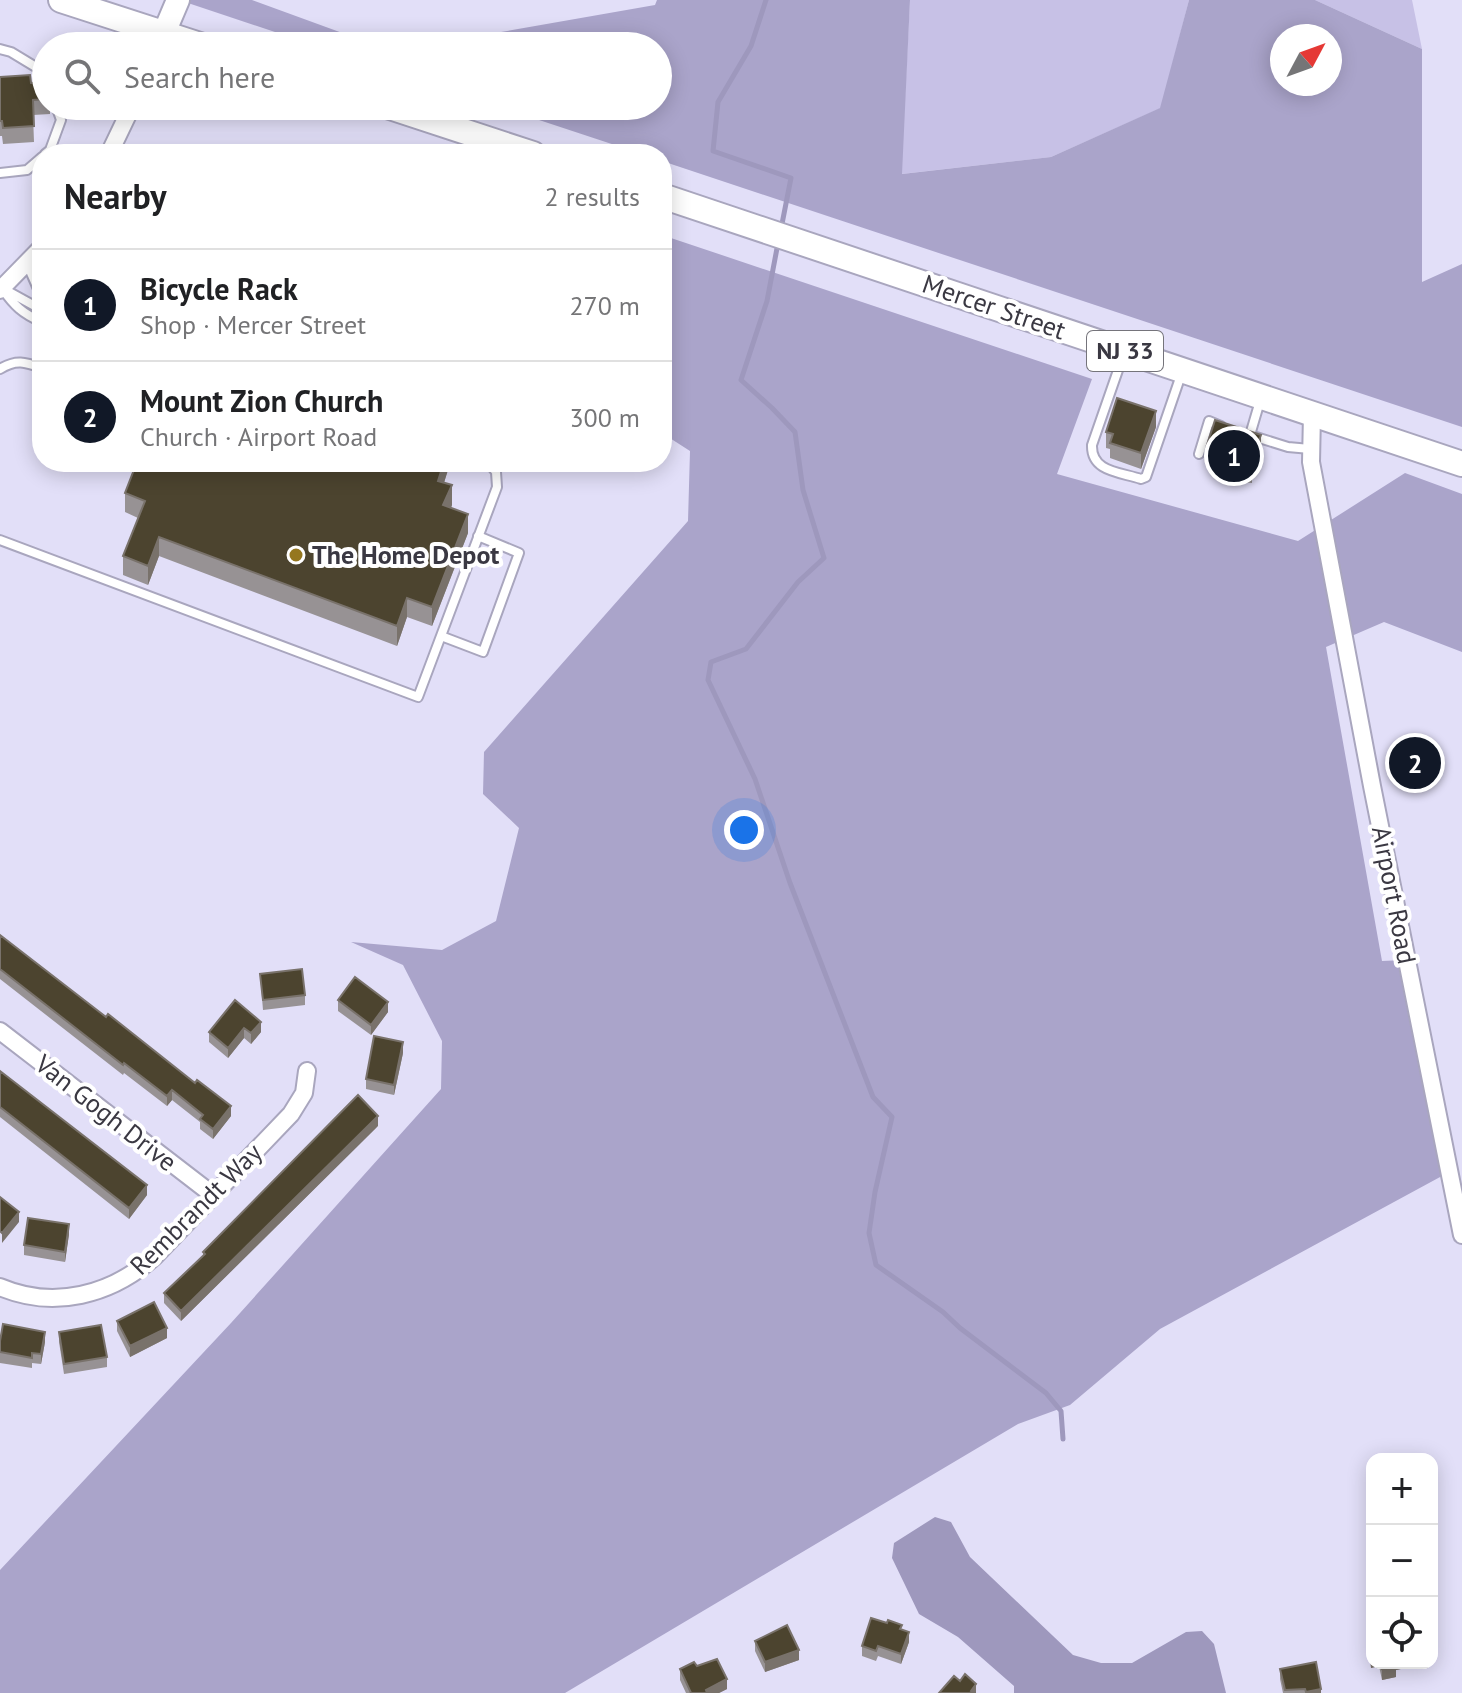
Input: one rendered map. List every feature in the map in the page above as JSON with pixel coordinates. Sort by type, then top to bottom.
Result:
[{"type":"main road","points":[[61,0],[142,32]]},
{"type":"main road","points":[[430,120],[503,144]]},
{"type":"main road","name":"Mercer Street","points":[[672,199],[1462,464]]},
{"type":"street","points":[[165,32],[178,0]]},
{"type":"street","points":[[114,144],[125,120]]},
{"type":"street","points":[[1,285],[32,258]]},
{"type":"street","name":"Airport Road","points":[[1312,414],[1310,449],[1372,786],[1458,1189],[1462,1235]]},
{"type":"street","name":"Van Gogh Drive","points":[[0,1031],[213,1195]]},
{"type":"street","name":"Rembrandt Way","points":[[0,1287],[26,1296],[59,1298],[90,1294],[110,1287],[147,1263],[298,1105],[304,1093],[307,1071]]},
{"type":"lane","points":[[0,49],[32,65]]},
{"type":"lane","points":[[52,144],[61,120]]},
{"type":"lane","points":[[0,173],[27,170],[32,166]]},
{"type":"lane","points":[[27,264],[32,275]]},
{"type":"lane","points":[[1,285],[32,304]]},
{"type":"lane","points":[[1,285],[12,304],[32,317]]},
{"type":"lane","points":[[1125,351],[1092,445],[1092,457],[1097,465],[1112,470],[1141,479],[1146,477],[1182,370]]},
{"type":"lane","points":[[0,369],[15,361],[32,364]]},
{"type":"lane","points":[[1250,435],[1262,397]]},
{"type":"lane","points":[[1199,454],[1209,421],[1288,447],[1310,449]]},
{"type":"lane","points":[[0,540],[418,697],[497,487],[496,472]]},
{"type":"lane","points":[[441,636],[483,652],[519,553],[478,536]]},
{"type":"shaded area","points":[[179,0],[252,0],[340,32],[275,32]]},
{"type":"shaded area","points":[[657,0],[910,0],[902,174],[1051,157],[1160,108],[1189,0],[1315,0],[1422,49],[1422,282],[1462,264],[1462,427],[672,164],[672,144],[612,144],[539,120],[672,120],[672,32],[501,32],[655,5]]},
{"type":"shaded area","points":[[910,0],[1189,0],[1161,108],[1051,157],[901,174]]},
{"type":"shaded area","points":[[1315,0],[1412,0],[1422,49]]},
{"type":"shaded area","points":[[672,238],[1092,379],[1057,474],[1298,541],[1405,473],[1462,494],[1462,652],[1384,622],[1326,647],[1382,961],[1405,960],[1453,1170],[1160,1329],[1070,1405],[1018,1424],[565,1693],[0,1693],[0,1570],[231,1323],[441,1089],[442,1041],[403,965],[351,942],[442,950],[496,921],[519,828],[483,794],[484,752],[688,521],[690,451],[672,439]]},
{"type":"shaded area","points":[[935,1517],[951,1522],[970,1557],[1073,1655],[1101,1663],[1132,1663],[1186,1632],[1202,1631],[1214,1644],[1226,1693],[1014,1693],[1014,1686],[958,1637],[919,1614],[892,1558],[894,1543]]},
{"type":"building","points":[[30,75],[34,126],[3,128],[0,121],[0,77]]},
{"type":"building","points":[[1117,398],[1156,411],[1141,453],[1110,443],[1113,434],[1106,432]]},
{"type":"building","points":[[1215,420],[1261,435],[1252,467],[1228,464],[1210,456],[1213,447],[1207,445]]},
{"type":"building","name":"The Home Depot","points":[[133,472],[441,472],[438,481],[452,485],[443,505],[468,514],[432,607],[407,598],[397,626],[159,537],[148,566],[123,556],[145,501],[125,493]]},
{"type":"building","points":[[0,935],[195,1083],[197,1080],[231,1106],[213,1129],[200,1119],[203,1115],[172,1090],[167,1096],[0,969]]},
{"type":"building","points":[[302,969],[305,995],[263,1000],[260,974]]},
{"type":"building","points":[[355,977],[388,1002],[371,1025],[338,1000]]},
{"type":"building","points":[[235,1000],[261,1022],[251,1033],[244,1028],[228,1048],[209,1032]]},
{"type":"building","points":[[374,1036],[403,1042],[394,1085],[366,1079]]},
{"type":"building","points":[[0,1071],[147,1185],[129,1208],[0,1107]]},
{"type":"building","points":[[358,1095],[378,1116],[181,1311],[164,1293]]},
{"type":"building","points":[[0,1197],[19,1212],[2,1233],[0,1231]]},
{"type":"building","points":[[28,1218],[69,1224],[65,1252],[24,1245]]},
{"type":"building","points":[[154,1302],[167,1328],[130,1346],[117,1321]]},
{"type":"building","points":[[3,1324],[45,1332],[41,1354],[32,1353],[32,1358],[0,1352]]},
{"type":"building","points":[[101,1325],[107,1357],[64,1364],[59,1332]]},
{"type":"building","points":[[871,1618],[902,1625],[900,1629],[909,1632],[901,1654],[878,1646],[876,1651],[862,1646]]},
{"type":"building","points":[[787,1625],[799,1650],[765,1662],[755,1641]]},
{"type":"building","points":[[717,1659],[727,1679],[706,1690],[707,1693],[691,1693],[680,1669],[694,1662],[697,1666]]},
{"type":"building","points":[[1316,1662],[1321,1689],[1306,1692],[1305,1689],[1285,1690],[1280,1669]]},
{"type":"building","points":[[965,1674],[976,1684],[971,1691],[974,1693],[939,1693],[954,1676],[960,1681]]},
{"type":"waterway","points":[[766,0],[751,46],[718,102],[713,151],[791,178],[781,229]]},
{"type":"waterway","points":[[778,243],[767,301],[741,380],[795,432],[803,490],[824,558],[798,582],[746,649],[711,662],[708,680],[755,779],[790,883],[873,1097],[892,1117],[869,1233],[876,1265],[943,1312],[1046,1393],[1061,1411],[1063,1439]]},
{"type":"place","name":"Bicycle Rack","points":[[1234,456]]},
{"type":"place","name":"The Home Depot","points":[[296,555]]},
{"type":"place","name":"Mount Zion Church","points":[[1415,763]]}]
